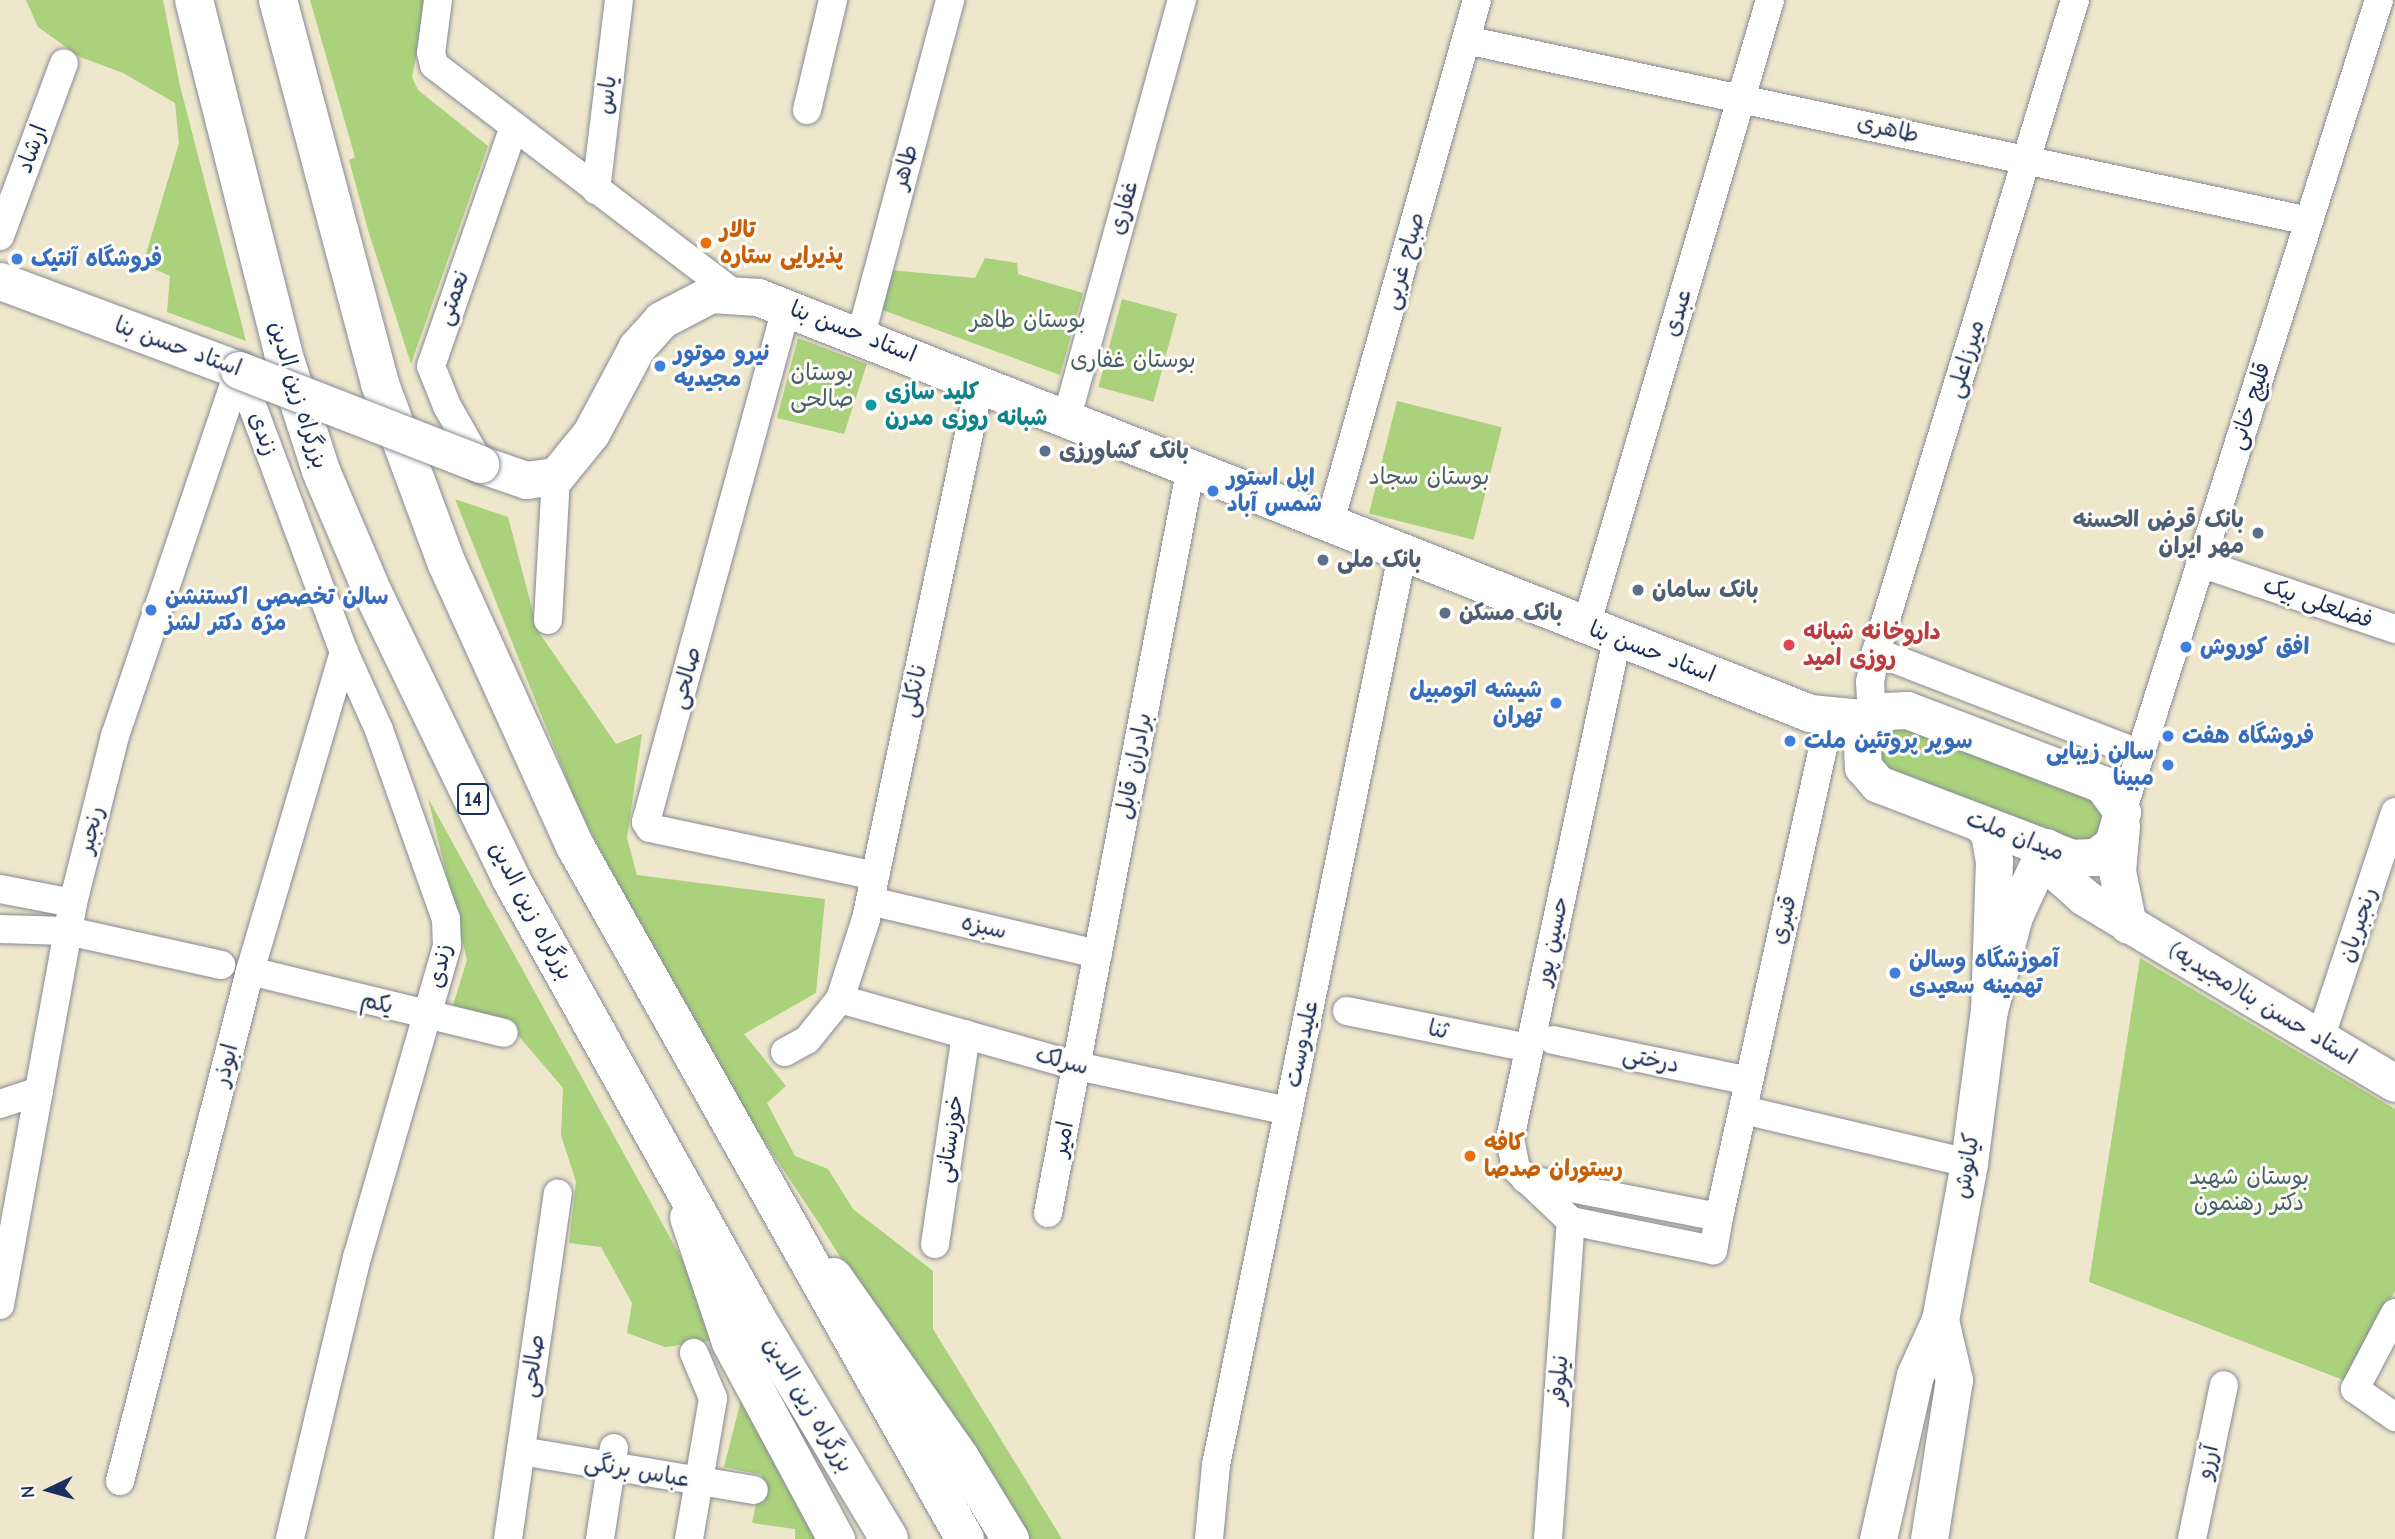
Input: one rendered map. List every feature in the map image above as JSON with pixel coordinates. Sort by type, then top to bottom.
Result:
[{"type":"highway","name":"بزرگراه زین الدین","points":[[194,0],[284,353],[321,471],[374,595],[511,879],[754,1314],[889,1539]]},
{"type":"highway","points":[[278,0],[380,384],[447,564],[575,846],[729,1127],[965,1539]]},
{"type":"main road","name":"استاد حسن بنا","points":[[0,281],[526,480],[556,476],[591,433],[628,362],[655,326],[696,298],[735,294],[787,305],[1403,551],[1818,722]]},
{"type":"main road","points":[[1818,722],[1872,719],[1886,710],[1908,710],[2102,784],[2122,818],[2117,871],[2128,925]]},
{"type":"main road","points":[[1866,772],[1859,745],[1872,719]]},
{"type":"main road","name":"میدان ملت","points":[[1818,722],[1878,783],[2072,858],[2095,857],[2113,844],[2122,818]]},
{"type":"main road","name":"کیانوش","points":[[1940,1321],[1969,1163],[1989,1010],[1994,860],[1989,833],[1980,823]]},
{"type":"main road","name":"کیانوش","points":[[1989,1010],[2014,916],[2049,849]]},
{"type":"main road","name":"استاد حسن بنا(مجیدیه)","points":[[2049,849],[2062,877],[2128,925],[2395,1083]]},
{"type":"main road","points":[[729,1127],[960,1457],[1010,1539]]},
{"type":"main road","points":[[671,1162],[730,1342],[836,1539]]},
{"type":"main road","points":[[1878,1539],[1914,1376],[1940,1321]]},
{"type":"main road","points":[[1929,1539],[1954,1380],[1940,1321]]},
{"type":"street","points":[[438,0],[431,52],[434,65],[735,294]]},
{"type":"street","name":"یاس","points":[[596,190],[619,0]]},
{"type":"street","points":[[807,110],[833,0]]},
{"type":"street","name":"طاهر","points":[[861,335],[950,0]]},
{"type":"street","name":"غفاری","points":[[1067,417],[1182,0]]},
{"type":"street","name":"صباح غربی","points":[[1330,522],[1477,0]]},
{"type":"street","name":"عبدی","points":[[1602,632],[1741,97],[1770,0]]},
{"type":"street","name":"میرزاعلی","points":[[1872,719],[1870,682],[1876,652],[2075,0]]},
{"type":"street","name":"قلیچ خانی","points":[[2122,818],[2379,0]]},
{"type":"street","name":"طاهری","points":[[1466,40],[2309,221]]},
{"type":"street","name":"ارشاد","points":[[0,236],[64,63]]},
{"type":"street","name":"نعمتی","points":[[480,464],[447,406],[431,366],[514,126]]},
{"type":"street","name":"صالحی","points":[[787,305],[646,822],[650,828],[872,889]]},
{"type":"street","name":"زندی","points":[[239,370],[344,652],[379,730],[446,919],[447,946],[429,1016],[357,1257],[290,1539]]},
{"type":"street","name":"رنجبر","points":[[0,1305],[73,903],[115,736],[239,370]]},
{"type":"street","name":"نانکلی","points":[[840,999],[872,889],[980,382]]},
{"type":"street","name":"برادران قابل","points":[[1077,1066],[1191,467]]},
{"type":"street","points":[[548,620],[556,476]]},
{"type":"street","name":"علیدوست","points":[[1209,1539],[1216,1465],[1403,551]]},
{"type":"street","name":"فضلعلی بیک","points":[[2200,563],[2395,629]]},
{"type":"street","name":"حسین پور","points":[[1571,1222],[1516,1169],[1510,1139],[1541,1044],[1602,632]]},
{"type":"street","name":"ابوذر","points":[[120,1481],[250,971],[344,652]]},
{"type":"street","points":[[1876,652],[2140,754]]},
{"type":"street","name":"قنبری","points":[[1571,1222],[1713,1250],[1744,1110],[1818,722]]},
{"type":"street","name":"رنجبریان","points":[[2320,1039],[2395,812]]},
{"type":"street","points":[[0,889],[73,903]]},
{"type":"street","name":"سبزه","points":[[872,889],[1098,954]]},
{"type":"street","points":[[0,929],[68,931],[221,965]]},
{"type":"street","name":"یکم","points":[[250,971],[504,1033]]},
{"type":"street","points":[[785,1052],[807,1041],[840,999]]},
{"type":"street","name":"سرلک","points":[[840,999],[1077,1066],[1288,1111]]},
{"type":"street","name":"ثنا","points":[[1347,1011],[1541,1044]]},
{"type":"street","name":"خوزستانی","points":[[935,1244],[966,1034]]},
{"type":"street","name":"درختی","points":[[1541,1044],[1749,1081]]},
{"type":"street","name":"امیر","points":[[1048,1213],[1077,1066]]},
{"type":"street","points":[[0,1104],[39,1091]]},
{"type":"street","points":[[1744,1110],[1969,1163]]},
{"type":"street","points":[[1524,1179],[1719,1217]]},
{"type":"street","name":"صالحی","points":[[508,1539],[558,1194]]},
{"type":"street","name":"نیلوفر","points":[[1548,1539],[1571,1222]]},
{"type":"street","points":[[2395,1313],[2355,1389],[2395,1417]]},
{"type":"street","points":[[689,1539],[713,1398],[694,1353]]},
{"type":"street","name":"آرزو","points":[[2192,1539],[2224,1385]]},
{"type":"street","name":"عباس برنگی","points":[[521,1451],[613,1457],[699,1481],[754,1490]]},
{"type":"street","points":[[600,1539],[613,1457]]},
{"type":"green space","points":[[26,0],[163,0],[180,86],[246,341],[167,312],[170,276],[143,264],[179,143],[175,103],[123,73],[80,57],[38,27]]},
{"type":"green space","points":[[310,0],[428,0],[412,77],[418,90],[488,146],[411,364],[368,230],[349,160],[355,157]]},
{"type":"green space","name":"بوستان طاهر","points":[[985,258],[1017,263],[1018,274],[1083,293],[1060,375],[877,308],[890,270],[975,278]]},
{"type":"green space","name":"بوستان غفاری","points":[[1122,299],[1177,314],[1154,402],[1098,387]]},
{"type":"green space","name":"بوستان صالحی","points":[[798,338],[867,364],[844,434],[777,418]]},
{"type":"green space","name":"بوستان سجاد","points":[[1397,401],[1502,427],[1474,540],[1369,514]]},
{"type":"green space","points":[[455,499],[508,517],[538,631],[616,744],[642,734],[627,838],[637,875],[825,899],[816,993],[744,1034],[786,1086],[767,1103],[795,1156],[828,1169],[853,1209],[933,1271],[933,1329],[1062,1539],[1018,1539],[820,1225],[692,1032],[576,802]]},
{"type":"green space","points":[[1900,724],[2092,798],[2102,810],[2103,825],[2094,837],[2080,842],[1891,770],[1879,761],[1876,739]]},
{"type":"green space","points":[[428,798],[695,1283],[716,1340],[665,1347],[627,1333],[632,1303],[601,1247],[569,1243],[576,1182],[561,1135],[563,1088],[511,1027],[450,1015],[467,960]]},
{"type":"green space","name":"بوستان شهید دکتر رهنمون","points":[[2140,958],[2395,1109],[2395,1291],[2346,1381],[2089,1282]]},
{"type":"green space","points":[[742,1396],[822,1539],[795,1539],[795,1529],[752,1523],[762,1475],[724,1467]]},
{"type":"place","name":"تالار پذیرایی ستاره","points":[[706,243]]},
{"type":"place","name":"فروشگاه آنتیک","points":[[17,259]]},
{"type":"place","name":"نیرو موتور مجیدیه","points":[[660,366]]},
{"type":"place","name":"کلید سازی شبانه روزی مدرن","points":[[871,405]]},
{"type":"place","name":"بانک کشاورزی","points":[[1045,451]]},
{"type":"place","name":"اپل استور شمس آباد","points":[[1213,491]]},
{"type":"place","name":"بانک قرض الحسنه مهر ایران","points":[[2258,533]]},
{"type":"place","name":"بانک ملی","points":[[1323,560]]},
{"type":"place","name":"بانک سامان","points":[[1638,590]]},
{"type":"place","name":"سالن تخصصی اکستنشن مژه دکتر لشز","points":[[151,610]]},
{"type":"place","name":"بانک مسکن","points":[[1445,613]]},
{"type":"place","name":"داروخانه شبانه روزی امید","points":[[1789,645]]},
{"type":"place","name":"افق کوروش","points":[[2186,647]]},
{"type":"place","name":"شیشه اتومبیل تهران","points":[[1556,703]]},
{"type":"place","name":"فروشگاه هفت","points":[[2168,736]]},
{"type":"place","name":"سوپر پروتئین ملت","points":[[1790,741]]},
{"type":"place","name":"سالن زیبایی مبینا","points":[[2168,765]]},
{"type":"place","name":"آموزشگاه وسالن تهمینه سعیدی","points":[[1895,973]]},
{"type":"place","name":"کافه رستوران صدصا","points":[[1470,1156]]}]
